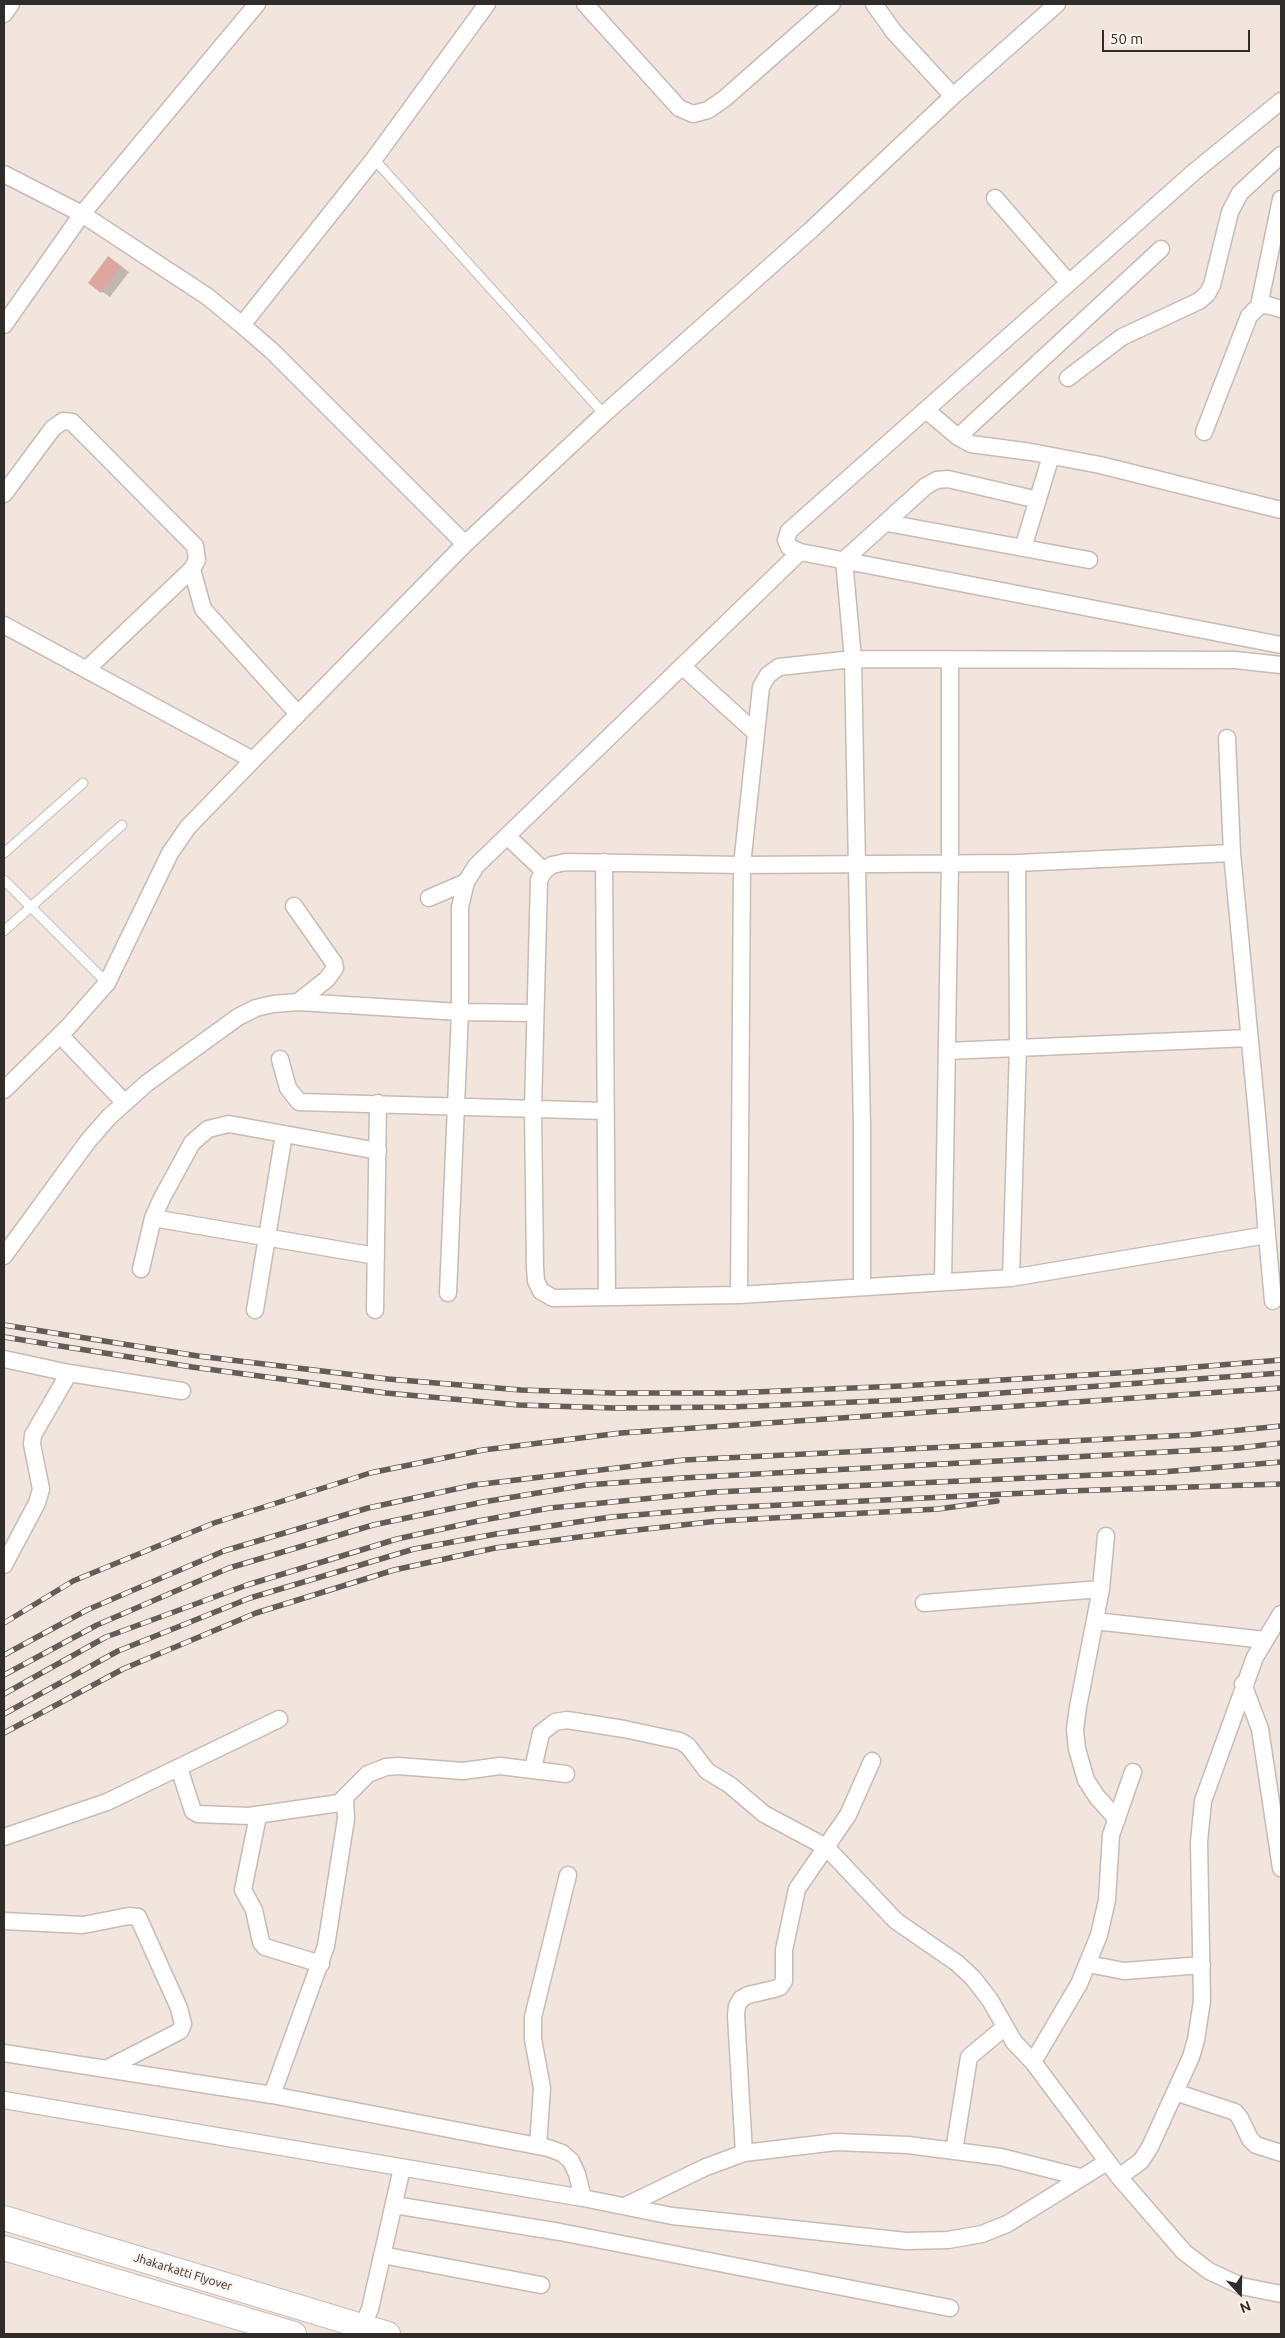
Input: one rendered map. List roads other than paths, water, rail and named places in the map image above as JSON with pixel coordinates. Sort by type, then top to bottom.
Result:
[{"type":"main road","name":"Jhakarkatti Flyover","points":[[4,2218],[322,2314],[361,2330],[388,2334]]},
{"type":"main road","points":[[4,2248],[294,2334]]},
{"type":"street","points":[[4,14],[11,4]]},
{"type":"street","points":[[4,325],[82,214],[257,4]]},
{"type":"street","points":[[242,325],[374,159],[487,4]]},
{"type":"street","points":[[585,4],[679,108],[693,114],[708,110],[724,98],[832,4]]},
{"type":"street","points":[[874,4],[894,32],[953,96]]},
{"type":"street","points":[[4,1090],[60,1035],[107,983],[170,853],[188,827],[465,544],[604,414],[811,230],[953,96],[1057,4]]},
{"type":"street","points":[[1281,101],[1194,172],[1068,283],[789,531],[786,540],[789,547],[800,552],[1281,645]]},
{"type":"street","points":[[1068,378],[1122,337],[1199,301],[1207,294],[1212,285],[1230,212],[1240,193],[1281,155]]},
{"type":"street","points":[[4,174],[82,214],[208,297],[272,351],[465,544]]},
{"type":"street","points":[[995,198],[1068,283]]},
{"type":"street","points":[[1204,432],[1249,316],[1259,306],[1281,199]]},
{"type":"street","points":[[958,437],[1161,249]]},
{"type":"street","points":[[1259,306],[1267,305],[1281,309]]},
{"type":"street","points":[[926,410],[958,437],[982,446],[1100,465],[1281,510]]},
{"type":"street","points":[[4,494],[53,428],[63,421],[72,422],[195,546],[197,560],[192,569],[87,669]]},
{"type":"street","points":[[1023,548],[1051,456]]},
{"type":"street","points":[[844,560],[926,486],[937,480],[948,479],[1038,500]]},
{"type":"street","points":[[887,523],[1089,560]]},
{"type":"street","points":[[448,1293],[460,1012],[460,907],[466,882],[476,866],[800,552]]},
{"type":"street","points":[[844,560],[853,659],[862,1287]]},
{"type":"street","points":[[192,569],[203,609],[298,714]]},
{"type":"street","points":[[4,625],[253,760]]},
{"type":"street","points":[[739,1294],[742,865],[761,687],[768,675],[779,667],[853,659],[1235,660],[1281,665]]},
{"type":"street","points":[[943,1281],[950,863],[950,660]]},
{"type":"street","points":[[682,666],[756,732]]},
{"type":"street","points":[[1227,738],[1232,853],[1273,1301]]},
{"type":"street","points":[[507,836],[544,871]]},
{"type":"street","points":[[1232,853],[1017,863],[742,865],[566,862],[552,865],[544,871],[539,880],[533,1109],[536,1281],[542,1291],[553,1298],[739,1294],[1011,1278],[1267,1235]]},
{"type":"street","points":[[604,862],[608,1296]]},
{"type":"street","points":[[1011,1278],[1018,1047],[1017,863]]},
{"type":"street","points":[[429,898],[466,882]]},
{"type":"street","points":[[294,906],[334,963],[334,968],[327,979],[298,1002]]},
{"type":"street","points":[[4,1256],[88,1141],[124,1102],[238,1016],[256,1008],[298,1002],[460,1012],[535,1014]]},
{"type":"street","points":[[60,1035],[124,1102]]},
{"type":"street","points":[[947,1052],[1018,1047],[1249,1038]]},
{"type":"street","points":[[280,1059],[288,1088],[300,1102],[605,1111]]},
{"type":"street","points":[[376,1310],[378,1103]]},
{"type":"street","points":[[141,1269],[153,1218],[192,1143],[208,1129],[229,1124],[378,1151]]},
{"type":"street","points":[[255,1310],[284,1134]]},
{"type":"street","points":[[153,1218],[267,1239],[376,1256]]},
{"type":"street","points":[[4,1359],[69,1373],[182,1390]]},
{"type":"street","points":[[5,1561],[37,1503],[41,1489],[32,1444],[33,1435],[69,1373]]},
{"type":"street","points":[[1106,1536],[1096,1621],[1078,1707],[1076,1740],[1086,1780],[1097,1797],[1117,1819]]},
{"type":"street","points":[[924,1603],[1101,1589]]},
{"type":"street","points":[[1119,2177],[1141,2161],[1150,2147],[1196,2040],[1202,2001],[1199,1842],[1203,1801],[1244,1684],[1264,1640],[1281,1614]]},
{"type":"street","points":[[1096,1621],[1264,1640]]},
{"type":"street","points":[[1244,1684],[1260,1729],[1281,1868]]},
{"type":"street","points":[[4,1837],[107,1802],[279,1719]]},
{"type":"street","points":[[533,1769],[541,1733],[555,1722],[567,1720],[614,1727],[680,1741],[688,1746],[707,1771],[730,1785],[764,1814],[790,1830],[826,1847],[896,1921],[957,1963],[973,1978],[990,2000],[1014,2042],[1033,2062],[1119,2177],[1184,2252],[1209,2271],[1241,2286],[1281,2294]]},
{"type":"street","points":[[744,2153],[737,2006],[741,1999],[748,1995],[780,1987],[784,1981],[784,1950],[793,1902],[804,1877],[848,1815],[872,1761]]},
{"type":"street","points":[[179,1768],[189,1805],[198,1814],[258,1816],[333,1805],[345,1800],[368,1774],[386,1767],[463,1770],[500,1766],[566,1774]]},
{"type":"street","points":[[1033,2062],[1071,2000],[1088,1964],[1104,1918],[1111,1835],[1133,1772]]},
{"type":"street","points":[[272,2095],[321,1964],[328,1935],[346,1819],[345,1800]]},
{"type":"street","points":[[258,1816],[243,1890],[254,1910],[260,1942],[265,1947],[321,1964]]},
{"type":"street","points":[[538,2146],[542,2088],[533,2039],[533,2017],[568,1875]]},
{"type":"street","points":[[4,1921],[84,1925],[129,1916],[138,1917],[179,2008],[183,2024],[180,2031],[106,2069]]},
{"type":"street","points":[[1088,1964],[1124,1971],[1202,1965]]},
{"type":"street","points":[[954,2151],[969,2058],[1005,2027]]},
{"type":"street","points":[[4,2053],[272,2095],[538,2146],[562,2153],[571,2162],[578,2174],[583,2198]]},
{"type":"street","points":[[1175,2092],[1235,2112],[1240,2118],[1250,2140],[1256,2145],[1281,2154]]},
{"type":"street","points":[[4,2100],[583,2198],[672,2216],[896,2240],[948,2240],[982,2234],[1007,2224],[1080,2176],[1107,2162]]},
{"type":"street","points":[[625,2206],[706,2168],[744,2153],[836,2142],[908,2145],[1001,2157],[1080,2176]]},
{"type":"street","points":[[361,2330],[370,2309],[402,2168]]},
{"type":"street","points":[[394,2205],[560,2232],[950,2308]]},
{"type":"street","points":[[382,2255],[541,2285]]},
{"type":"lane","points":[[374,159],[604,414]]},
{"type":"lane","points":[[4,852],[83,783]]},
{"type":"lane","points":[[4,931],[122,825]]},
{"type":"lane","points":[[4,880],[107,983]]},
{"type":"railway","points":[[4,1325],[198,1356],[388,1379],[521,1390],[613,1393],[732,1393],[901,1386],[1135,1372],[1281,1360]]},
{"type":"railway","points":[[4,1337],[192,1367],[386,1393],[519,1405],[614,1408],[732,1407],[903,1400],[1281,1373]]},
{"type":"railway","points":[[4,1623],[73,1581],[214,1523],[370,1473],[483,1450],[621,1433],[1281,1388]]},
{"type":"railway","points":[[4,1655],[87,1610],[224,1551],[368,1508],[474,1485],[684,1460],[1190,1435],[1281,1426]]},
{"type":"railway","points":[[4,1675],[97,1625],[229,1568],[373,1525],[483,1502],[586,1485],[682,1478],[1239,1448],[1281,1443]]},
{"type":"railway","points":[[4,1694],[106,1637],[247,1585],[397,1539],[478,1521],[550,1508],[715,1492],[1162,1472],[1281,1462]]},
{"type":"railway","points":[[4,1714],[118,1651],[250,1598],[414,1549],[496,1534],[611,1517],[720,1508],[1068,1491],[1281,1484]]},
{"type":"railway","points":[[4,1733],[123,1669],[256,1613],[394,1570],[495,1548],[610,1533],[718,1521],[938,1509],[997,1501]]}]
